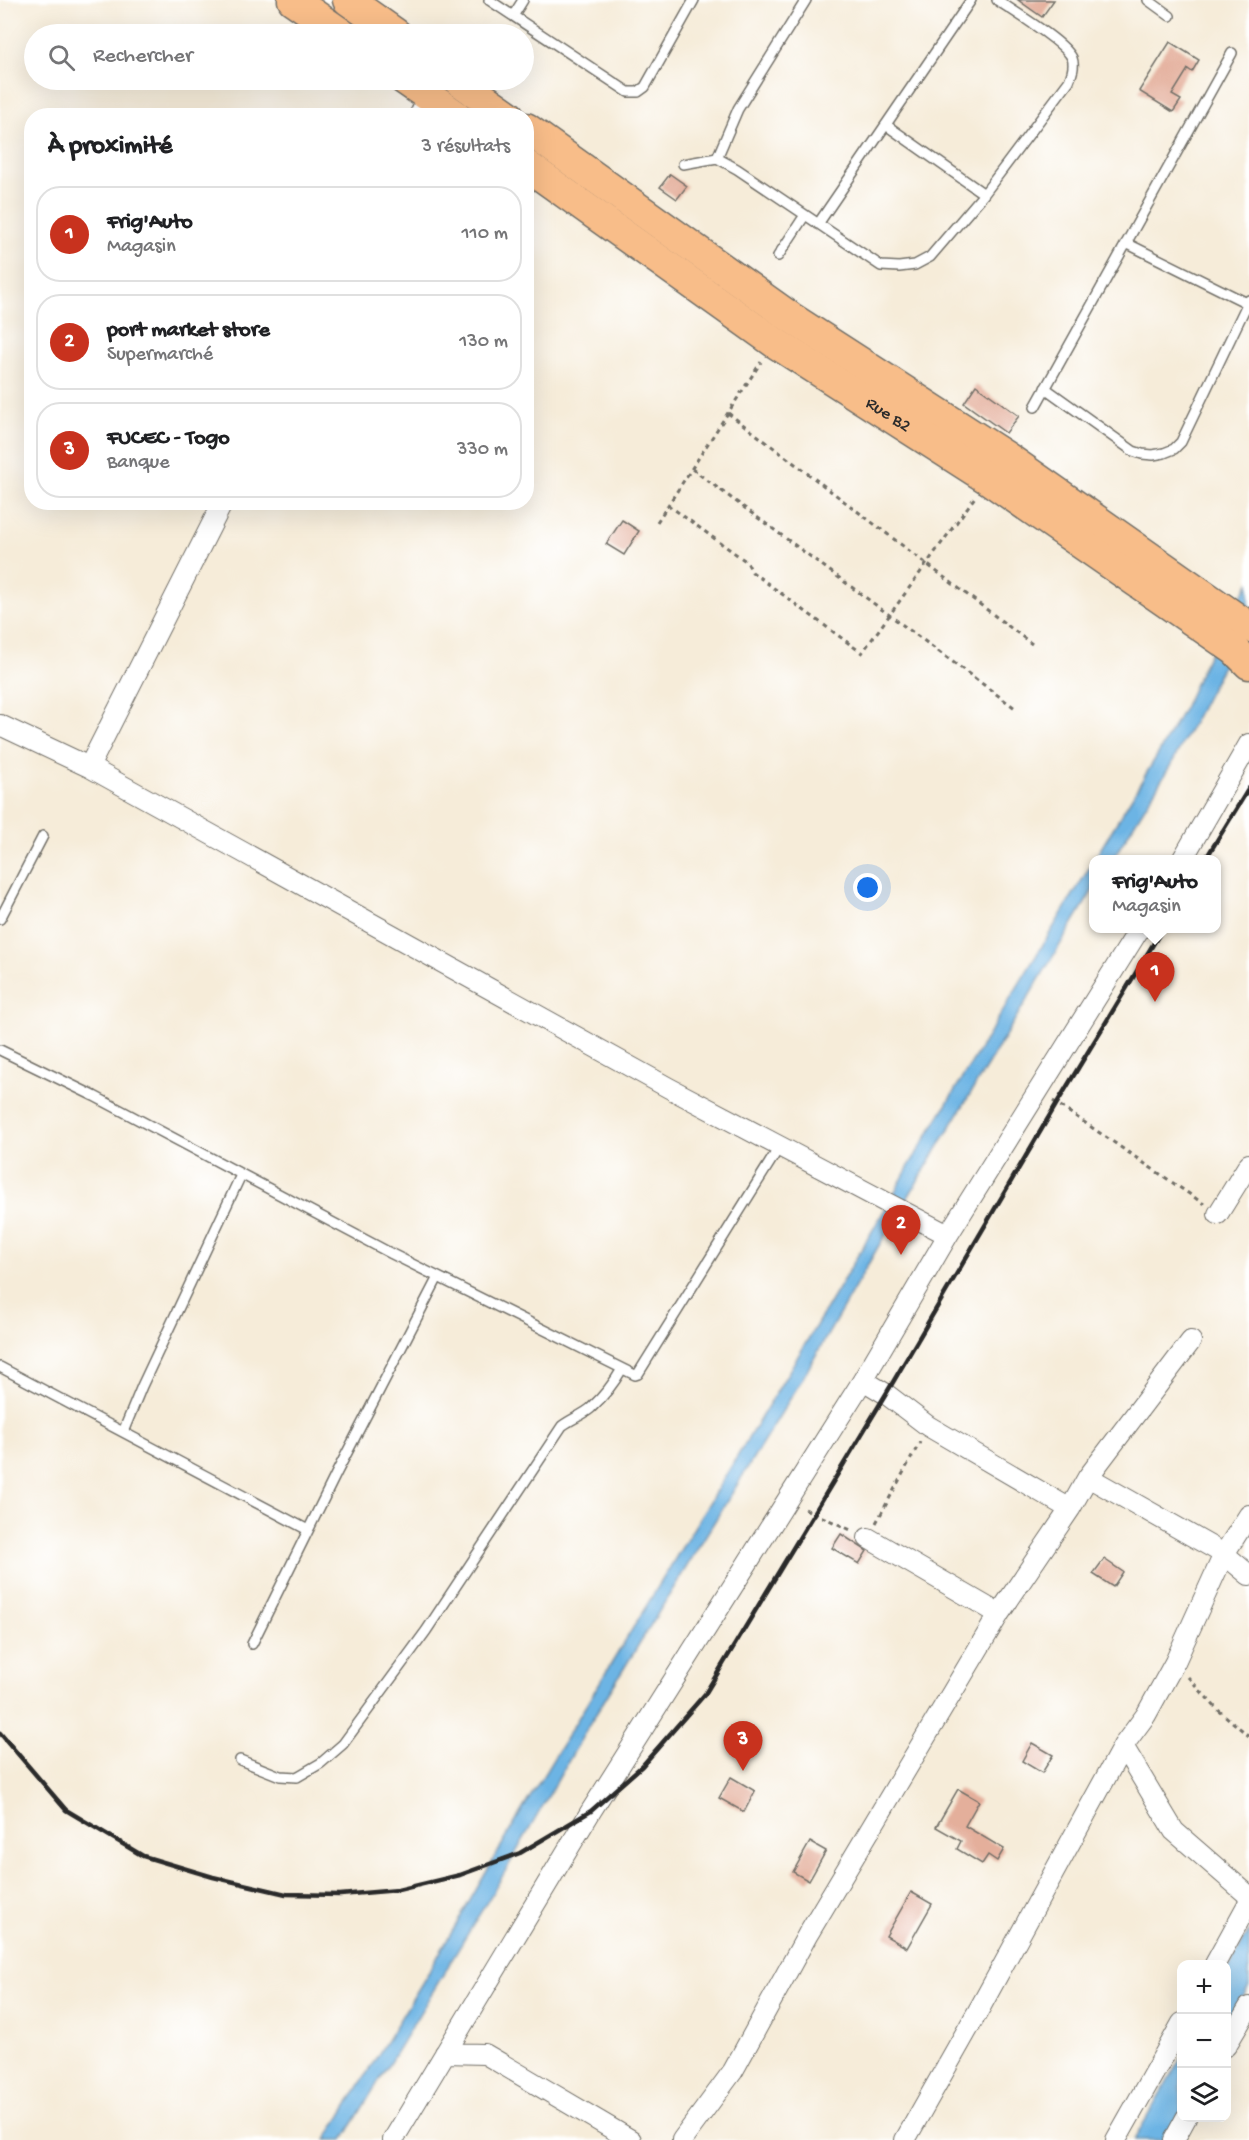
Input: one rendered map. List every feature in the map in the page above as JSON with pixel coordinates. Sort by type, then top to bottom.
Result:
[{"type":"main road","points":[[293,0],[328,24]]},
{"type":"main road","points":[[348,0],[382,24]]},
{"type":"main road","points":[[472,90],[498,108]]},
{"type":"main road","points":[[418,97],[441,108]]},
{"type":"main road","name":"Rue B2","points":[[534,134],[790,317],[1015,462],[1249,627]]},
{"type":"main road","name":"Rue B2","points":[[534,171],[774,342],[988,479],[1235,650],[1249,664]]},
{"type":"street","points":[[89,767],[219,510]]},
{"type":"street","points":[[0,725],[89,767],[669,1088],[948,1235]]},
{"type":"street","points":[[1185,855],[1249,744]]},
{"type":"street","points":[[393,2140],[591,1811],[863,1380],[948,1235],[1137,933]]},
{"type":"street","points":[[1218,1214],[1249,1164]]},
{"type":"street","points":[[682,2140],[733,2071],[808,1934],[999,1614],[1070,1509],[1088,1477],[1191,1341]]},
{"type":"street","points":[[863,1380],[886,1394],[928,1426],[1070,1509]]},
{"type":"street","points":[[1088,1477],[1224,1554],[1249,1575]]},
{"type":"street","points":[[905,2140],[1123,1746],[1146,1715],[1175,1662],[1224,1554],[1249,1515]]},
{"type":"street","points":[[868,1538],[999,1614]]},
{"type":"street","points":[[1123,1746],[1174,1831],[1249,1896]]},
{"type":"street","points":[[1218,1960],[1249,1902]]},
{"type":"street","points":[[1231,2039],[1249,2007]]},
{"type":"street","points":[[1116,2140],[1177,2033]]},
{"type":"street","points":[[445,2053],[485,2054],[631,2140]]},
{"type":"street","points":[[1174,2140],[1184,2122]]},
{"type":"lane","points":[[489,0],[526,24]]},
{"type":"lane","points":[[513,15],[523,0]]},
{"type":"lane","points":[[534,29],[628,92],[638,92],[650,80],[694,0]]},
{"type":"lane","points":[[717,158],[738,109],[806,0]]},
{"type":"lane","points":[[818,224],[970,0]]},
{"type":"lane","points":[[683,164],[717,158],[737,169],[881,266],[915,266],[930,257],[984,194],[1069,81],[1073,70],[1073,59],[1064,47],[997,0]]},
{"type":"lane","points":[[1148,0],[1170,16]]},
{"type":"lane","points":[[1035,407],[1232,53]]},
{"type":"lane","points":[[886,125],[984,194]]},
{"type":"lane","points":[[778,256],[805,215]]},
{"type":"lane","points":[[1045,388],[1133,451],[1153,455],[1174,449],[1182,442],[1248,302],[1126,243]]},
{"type":"lane","points":[[0,919],[43,836]]},
{"type":"lane","points":[[0,1050],[94,1096],[438,1277],[635,1375],[638,1374],[780,1146]]},
{"type":"lane","points":[[123,1432],[147,1375],[241,1175]]},
{"type":"lane","points":[[252,1644],[438,1277]]},
{"type":"lane","points":[[0,1367],[308,1530]]},
{"type":"lane","points":[[240,1760],[280,1776],[297,1777],[321,1763],[343,1744],[426,1631],[562,1426],[590,1409],[615,1382],[622,1369]]},
{"type":"path","points":[[657,522],[774,342]]},
{"type":"path","points":[[728,413],[1032,644]]},
{"type":"path","points":[[692,469],[1015,708]]},
{"type":"path","points":[[668,505],[747,562],[752,572],[862,653],[988,479]]},
{"type":"path","points":[[1038,1093],[1057,1103],[1218,1214]]},
{"type":"path","points":[[788,1498],[812,1513],[868,1538],[928,1426]]},
{"type":"path","points":[[1175,1662],[1217,1709],[1249,1736]]},
{"type":"water","points":[[1249,583],[1249,616],[1172,763],[1115,855],[1097,855],[1185,706],[1203,666]]},
{"type":"water","points":[[1089,868],[1089,897],[878,1247],[801,1381],[591,1722],[499,1882],[343,2140],[326,2140],[430,1970],[518,1817],[788,1373],[909,1166]]},
{"type":"water","points":[[1249,1930],[1249,1986],[1231,2022],[1231,2014],[1231,1965]]},
{"type":"water","points":[[1177,2065],[1177,2118],[1164,2140],[1134,2140]]},
{"type":"building","points":[[1018,0],[1054,0],[1042,17]]},
{"type":"building","points":[[1170,42],[1199,60],[1192,72],[1188,69],[1172,95],[1181,100],[1173,112],[1139,91]]},
{"type":"building","points":[[670,174],[687,186],[677,199],[660,187]]},
{"type":"building","points":[[976,385],[1019,416],[1006,433],[964,403]]},
{"type":"building","points":[[622,520],[639,531],[624,555],[606,544]]},
{"type":"building","points":[[841,1534],[867,1551],[859,1564],[832,1548]]},
{"type":"building","points":[[1104,1559],[1123,1572],[1113,1587],[1093,1574]]},
{"type":"building","points":[[1032,1743],[1053,1755],[1042,1773],[1022,1761]]},
{"type":"building","points":[[731,1777],[755,1791],[744,1812],[719,1798]]},
{"type":"building","points":[[958,1789],[979,1801],[965,1826],[1004,1849],[997,1861],[988,1855],[982,1864],[957,1849],[961,1841],[936,1827]]},
{"type":"building","points":[[810,1842],[826,1851],[809,1881],[793,1872]]},
{"type":"building","points":[[911,1892],[932,1904],[907,1948],[886,1936]]},
{"type":"railway","points":[[1208,855],[1249,788]]},
{"type":"railway","points":[[0,1733],[66,1810],[143,1856],[213,1877],[286,1894],[340,1895],[398,1890],[460,1875],[520,1853],[591,1811],[642,1766],[705,1694],[1160,933]]},
{"type":"place","name":"Frig'Auto","points":[[1155,1002]]},
{"type":"place","name":"port market store","points":[[901,1255]]},
{"type":"place","name":"FUCEC - Togo","points":[[743,1771]]}]
